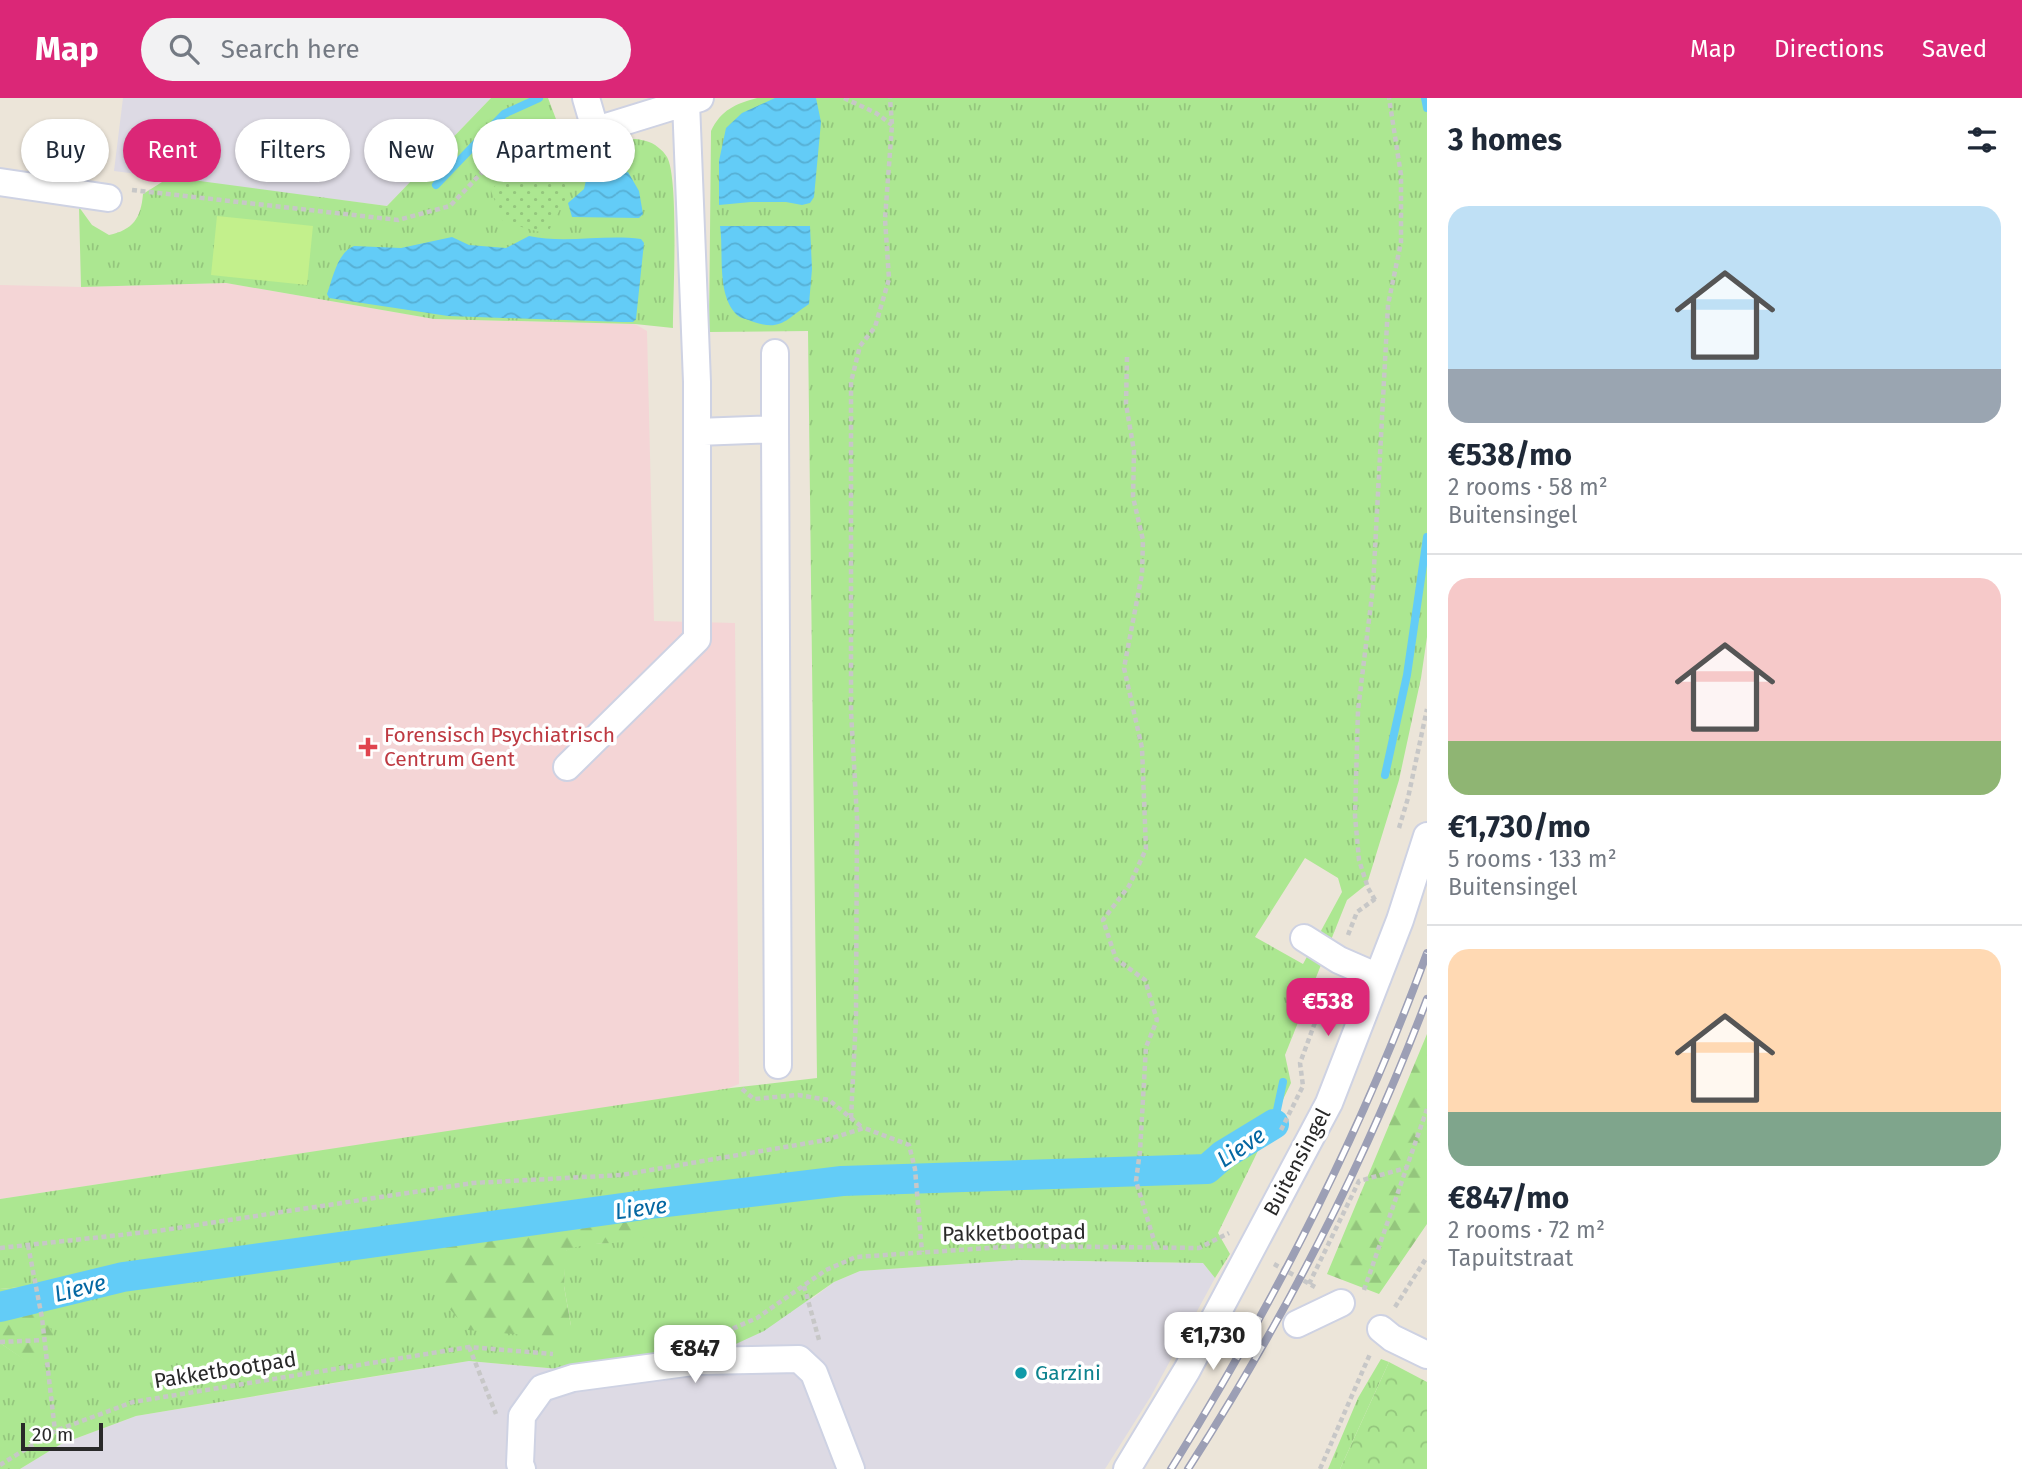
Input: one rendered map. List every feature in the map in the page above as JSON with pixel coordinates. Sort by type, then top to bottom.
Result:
[{"type":"street","points":[[567,767],[697,639],[693,100],[635,119]]},
{"type":"street","points":[[587,102],[592,119]]},
{"type":"street","points":[[0,182],[108,198]]},
{"type":"street","points":[[775,353],[778,1065]]},
{"type":"street","points":[[697,432],[775,429]]},
{"type":"street","name":"Buitensingel","points":[[1126,1469],[1259,1255],[1329,1103],[1400,920],[1427,836]]},
{"type":"street","points":[[1304,938],[1339,961],[1378,977]]},
{"type":"street","points":[[1297,1324],[1331,1296]]},
{"type":"street","points":[[1381,1329],[1427,1355]]},
{"type":"street","points":[[522,1469],[522,1416],[542,1388],[573,1378],[700,1361],[799,1359],[814,1373],[851,1469]]},
{"type":"path","points":[[844,98],[876,113],[892,125]]},
{"type":"path","points":[[851,1118],[856,1018],[857,818],[851,711],[852,382],[860,346],[876,327],[889,279],[885,219],[892,125],[890,98]]},
{"type":"path","points":[[1278,1135],[1303,1086],[1300,1063],[1357,912],[1376,898],[1368,888],[1359,860],[1355,816],[1359,710],[1373,587],[1388,305],[1401,242],[1401,175],[1389,98]]},
{"type":"path","points":[[108,198],[135,189],[398,220],[450,206],[526,126],[587,102]]},
{"type":"path","points":[[1127,357],[1126,404],[1134,451],[1133,497],[1143,540],[1142,574],[1124,668],[1142,748],[1146,849],[1129,886],[1103,920],[1116,959],[1145,980],[1157,1020],[1146,1047],[1136,1181],[1156,1247]]},
{"type":"path","points":[[1397,834],[1408,798],[1427,709]]},
{"type":"path","points":[[742,1089],[754,1099],[797,1095],[830,1100],[864,1128],[909,1144],[915,1169],[922,1252]]},
{"type":"path","points":[[1381,1329],[1364,1288],[1427,1110]]},
{"type":"path","points":[[0,1248],[156,1231],[473,1183],[621,1175],[826,1140],[864,1128]]},
{"type":"path","points":[[1309,1284],[1359,1181],[1406,1168]]},
{"type":"path","points":[[1235,1221],[1229,1233],[1259,1255],[1331,1296]]},
{"type":"path","name":"Pakketbootpad","points":[[721,1334],[757,1318],[826,1270],[856,1257],[1018,1246],[1199,1248],[1229,1233]]},
{"type":"path","points":[[28,1245],[42,1318],[55,1430]]},
{"type":"path","points":[[1320,1469],[1381,1329],[1427,1257]]},
{"type":"path","points":[[804,1286],[820,1346],[805,1365]]},
{"type":"path","points":[[0,1342],[45,1340]]},
{"type":"path","points":[[469,1347],[496,1416],[522,1421]]},
{"type":"path","name":"Pakketbootpad","points":[[0,1465],[55,1430],[132,1402],[469,1347],[558,1355]]},
{"type":"shaded area","points":[[123,98],[491,98],[458,132],[458,119],[364,119],[364,182],[410,182],[387,206],[200,182],[221,182],[221,119],[123,119],[123,172],[114,171]]},
{"type":"shaded area","name":"Forensisch Psychiatrisch Centrum Gent","points":[[226,283],[434,319],[635,324],[647,331],[654,621],[735,623],[739,1084],[724,1090],[0,1199],[0,285],[81,287]]},
{"type":"shaded area","points":[[1019,1260],[1203,1263],[1215,1278],[1151,1396],[1105,1469],[20,1469],[61,1444],[136,1416],[469,1361],[559,1369],[813,1298],[834,1282],[860,1271]]},
{"type":"green space","points":[[491,98],[548,98],[556,119],[472,119],[472,182],[635,182],[635,139],[658,147],[667,157],[673,188],[673,328],[635,324],[434,319],[226,283],[81,287],[79,207],[92,225],[109,235],[130,226],[138,216],[143,194],[162,182],[207,182],[387,206],[410,182],[458,182],[458,132]]},
{"type":"green space","points":[[757,98],[1427,98],[1427,637],[1421,678],[1399,780],[1367,884],[1347,900],[1285,1055],[1291,1083],[1218,1233],[1230,1254],[1215,1278],[1203,1263],[1019,1260],[860,1271],[834,1282],[764,1331],[725,1349],[559,1369],[469,1361],[327,1384],[136,1416],[61,1444],[20,1469],[0,1469],[0,1343],[33,1365],[22,1287],[0,1289],[0,1199],[731,1088],[817,1078],[808,331],[709,332],[711,131],[724,113]],"holes":[[[1305,858],[1338,878],[1342,892],[1303,964],[1255,937]],[[651,1204],[659,1213],[608,1243],[580,1244],[565,1251],[564,1286],[571,1326],[446,1233]]]},
{"type":"green space","points":[[498,182],[564,182],[568,194],[547,234],[503,222],[491,191]]},
{"type":"green space","points":[[217,216],[313,226],[307,285],[211,275]]},
{"type":"green space","points":[[1427,1034],[1427,1224],[1379,1294],[1327,1274]]},
{"type":"green space","points":[[651,1204],[659,1213],[658,1226],[646,1236],[625,1242],[585,1245],[566,1251],[564,1286],[571,1326],[558,1338],[468,1330],[441,1299],[446,1233]]},
{"type":"green space","points":[[22,1287],[32,1293],[59,1345],[33,1366],[0,1343],[0,1289]]},
{"type":"green space","points":[[1381,1359],[1389,1362],[1340,1469],[1328,1469],[1358,1398]]},
{"type":"green space","points":[[1389,1362],[1427,1382],[1427,1469],[1340,1469]]},
{"type":"water","points":[[775,98],[816,98],[821,122],[814,197],[810,203],[802,205],[751,202],[719,205],[719,161],[726,128],[742,113]]},
{"type":"water","points":[[586,182],[634,182],[639,191],[643,214],[639,218],[572,217],[568,203],[584,189]]},
{"type":"water","points":[[720,226],[810,226],[812,269],[809,304],[776,325],[761,324],[737,315],[730,306],[723,285]]},
{"type":"water","points":[[529,236],[556,239],[641,239],[644,243],[636,319],[633,322],[622,322],[448,316],[329,298],[327,294],[343,254],[354,246],[401,248],[452,237],[469,245],[506,248]]},
{"type":"waterway","points":[[436,185],[504,114],[539,98]]},
{"type":"waterway","points":[[1425,98],[1427,108]]},
{"type":"waterway","points":[[1385,775],[1407,675],[1427,537]]},
{"type":"waterway","points":[[1274,1124],[1283,1082]]},
{"type":"waterway","name":"Lieve","points":[[0,1307],[123,1277],[651,1204],[842,1181],[1207,1169],[1223,1155],[1274,1124]]},
{"type":"railway","points":[[1171,1469],[1245,1345],[1344,1153],[1374,1087],[1427,953]]},
{"type":"railway","points":[[1188,1469],[1257,1356],[1320,1240],[1377,1121],[1427,999]]},
{"type":"place","name":"Forensisch Psychiatrisch Centrum Gent","points":[[368,747]]},
{"type":"place","name":"Garzini","points":[[1021,1373]]}]
